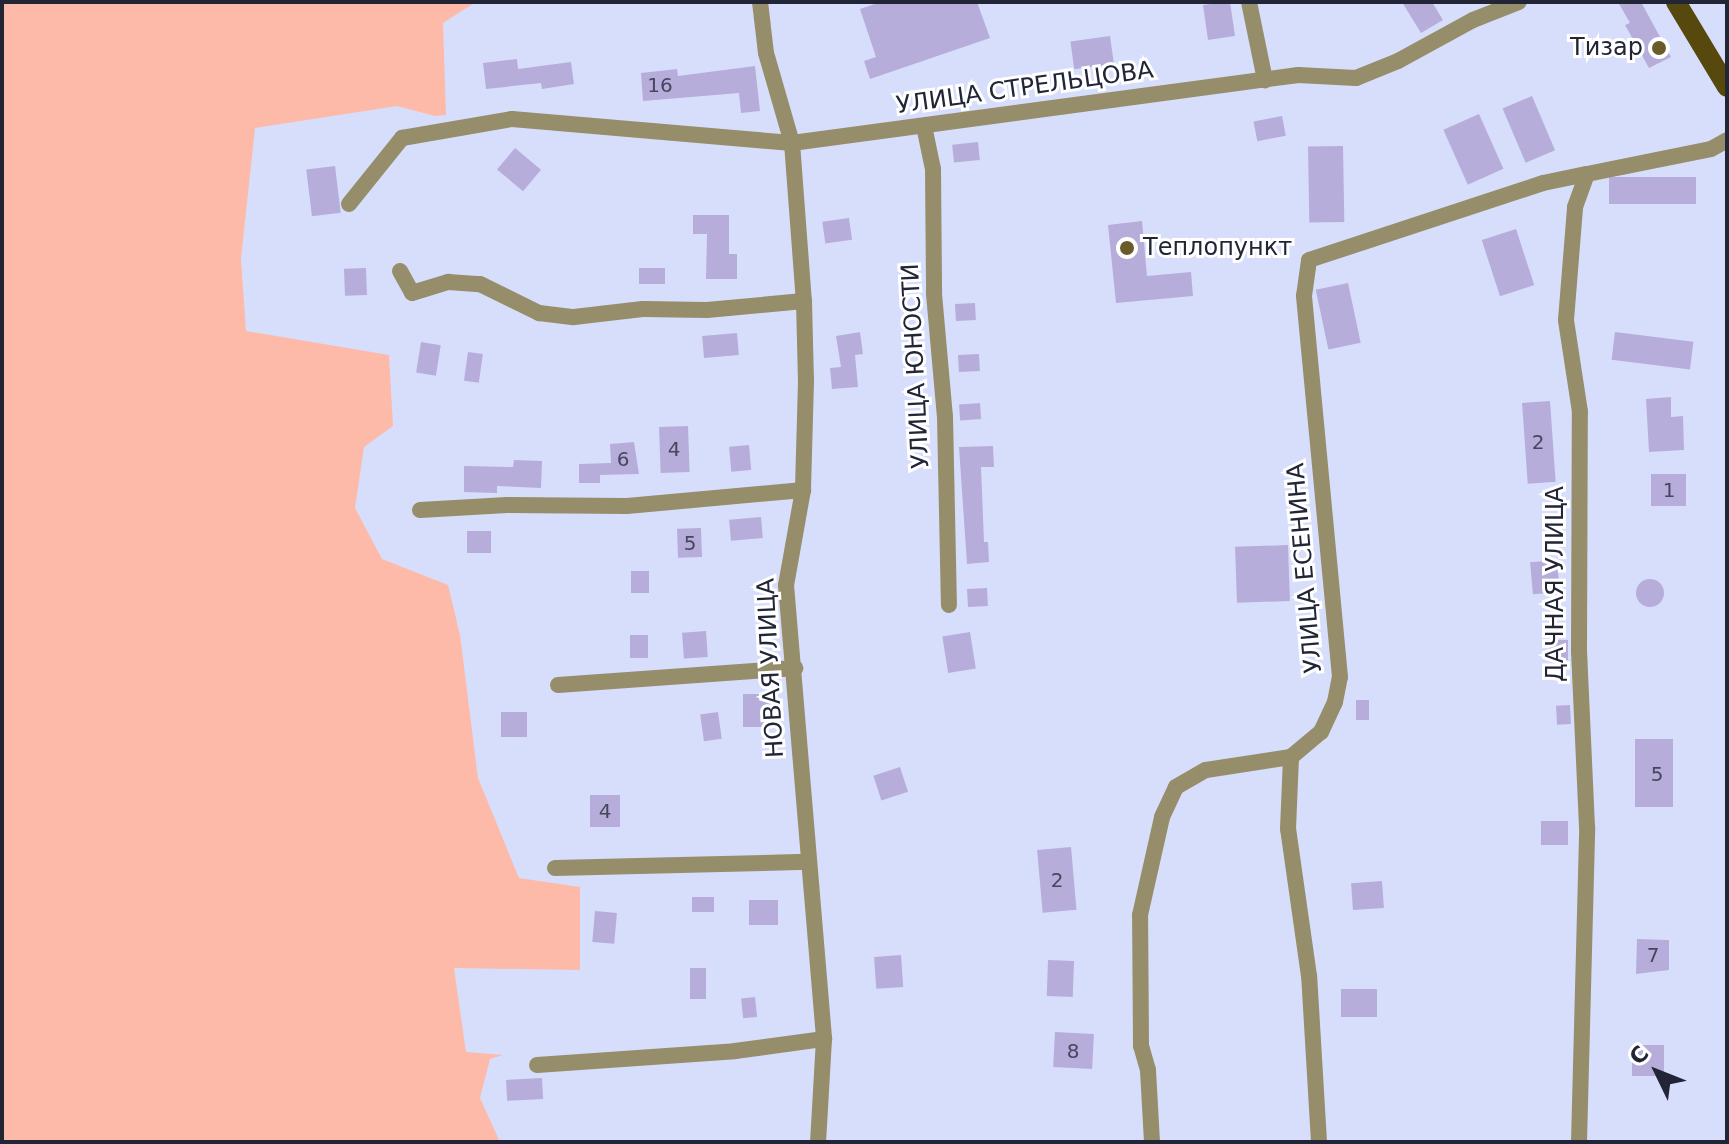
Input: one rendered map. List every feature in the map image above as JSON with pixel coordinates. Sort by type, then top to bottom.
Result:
[{"type":"main road","points":[[1676,2],[1727,87]]},
{"type":"street","name":"НОВАЯ УЛИЦА","points":[[760,2],[766,53],[792,143],[804,301],[806,381],[803,490],[786,585],[824,1039],[818,1142]]},
{"type":"street","points":[[1249,2],[1265,80]]},
{"type":"street","name":"УЛИЦА СТРЕЛЬЦОВА","points":[[349,204],[402,138],[512,119],[792,143],[1298,75],[1356,78],[1398,61],[1503,6],[1519,2]]},
{"type":"street","name":"УЛИЦА ЮНОСТИ","points":[[924,126],[933,169],[934,294],[945,417],[949,605]]},
{"type":"street","points":[[1587,174],[1711,149],[1727,140]]},
{"type":"street","name":"УЛИЦА ЕСЕНИНА","points":[[1291,757],[1321,732],[1335,702],[1340,677],[1304,296],[1309,260],[1543,183],[1587,174]]},
{"type":"street","name":"ДАЧНАЯ УЛИЦА","points":[[1579,1142],[1587,827],[1579,652],[1580,412],[1566,320],[1575,207],[1587,174]]},
{"type":"street","points":[[400,271],[412,293],[448,282],[480,284],[539,313],[574,317],[643,309],[707,310],[804,301]]},
{"type":"street","points":[[420,510],[507,505],[627,506],[803,490]]},
{"type":"street","points":[[558,685],[795,668]]},
{"type":"street","points":[[1152,1142],[1148,1070],[1141,1046],[1140,915],[1162,817],[1176,787],[1206,770],[1291,757],[1288,829],[1309,976],[1319,1142]]},
{"type":"street","points":[[555,868],[807,862]]},
{"type":"street","points":[[537,1065],[735,1051],[824,1039]]},
{"type":"shaded area","points":[[2,2],[476,2],[443,23],[446,115],[435,116],[397,106],[255,128],[241,259],[246,331],[389,355],[393,426],[364,447],[355,508],[382,559],[448,585],[460,635],[478,778],[519,878],[580,887],[580,970],[454,968],[466,1052],[503,1055],[490,1059],[480,1098],[500,1142],[2,1142]]},
{"type":"building","points":[[881,2],[977,2],[990,38],[870,79],[864,61],[876,57],[860,9]]},
{"type":"building","points":[[1230,2],[1235,36],[1208,40],[1203,5]]},
{"type":"building","points":[[1402,2],[1432,2],[1443,20],[1421,33]]},
{"type":"building","points":[[1618,2],[1641,2],[1671,57],[1649,68],[1625,25],[1630,23]]},
{"type":"building","points":[[1110,36],[1114,64],[1074,69],[1070,42]]},
{"type":"building","points":[[517,59],[518,69],[571,62],[574,84],[542,89],[541,83],[486,89],[483,63]]},
{"type":"building","points":[[755,66],[760,111],[741,113],[739,93],[643,101],[641,73],[677,69],[678,76]]},
{"type":"building","points":[[1532,96],[1555,150],[1526,163],[1503,109]]},
{"type":"building","points":[[1479,114],[1503,169],[1468,185],[1443,130]]},
{"type":"building","points":[[1282,116],[1286,136],[1257,141],[1254,122]]},
{"type":"building","points":[[978,142],[980,160],[954,163],[952,145]]},
{"type":"building","points":[[1343,146],[1344,222],[1309,223],[1308,147]]},
{"type":"building","points":[[515,148],[541,170],[523,191],[497,169]]},
{"type":"building","points":[[335,166],[341,213],[312,216],[306,170]]},
{"type":"building","points":[[1609,177],[1696,177],[1696,204],[1609,204]]},
{"type":"building","points":[[693,215],[729,215],[729,254],[737,254],[737,279],[706,279],[707,234],[693,234]]},
{"type":"building","points":[[849,218],[852,240],[825,244],[822,222]]},
{"type":"building","name":"Теплопункт","points":[[1142,221],[1147,276],[1191,272],[1193,296],[1116,303],[1108,225]]},
{"type":"building","points":[[1516,229],[1534,285],[1500,296],[1482,240]]},
{"type":"building","points":[[366,268],[367,295],[345,296],[344,269]]},
{"type":"building","points":[[639,268],[665,268],[665,284],[639,284]]},
{"type":"building","points":[[1348,283],[1361,343],[1328,350],[1316,290]]},
{"type":"building","points":[[975,303],[976,320],[956,321],[955,304]]},
{"type":"building","points":[[860,332],[863,354],[855,355],[858,387],[832,389],[830,368],[841,367],[836,336]]},
{"type":"building","points":[[1615,332],[1693,342],[1690,369],[1612,360]]},
{"type":"building","points":[[737,333],[739,355],[704,358],[702,336]]},
{"type":"building","points":[[421,342],[441,345],[436,376],[416,373]]},
{"type":"building","points":[[468,352],[483,354],[479,383],[464,381]]},
{"type":"building","points":[[979,354],[980,371],[959,372],[958,355]]},
{"type":"building","points":[[1671,397],[1671,417],[1683,416],[1684,450],[1649,452],[1646,399]]},
{"type":"building","points":[[1550,401],[1556,482],[1528,484],[1522,403]]},
{"type":"building","points":[[980,403],[981,419],[960,420],[959,404]]},
{"type":"building","points":[[688,426],[690,472],[661,473],[659,427]]},
{"type":"building","points":[[634,442],[639,474],[600,475],[600,483],[579,483],[579,464],[611,463],[610,444]]},
{"type":"building","points":[[749,445],[751,470],[731,472],[729,447]]},
{"type":"building","points":[[993,446],[994,467],[981,467],[984,542],[988,542],[989,562],[967,564],[959,447]]},
{"type":"building","points":[[514,460],[542,461],[541,488],[497,486],[497,493],[464,492],[464,466],[513,467]]},
{"type":"building","points":[[1651,474],[1686,474],[1686,506],[1651,506]]},
{"type":"building","points":[[761,517],[763,538],[731,541],[729,520]]},
{"type":"building","points":[[701,528],[702,557],[678,558],[677,529]]},
{"type":"building","points":[[467,531],[491,531],[491,553],[467,553]]},
{"type":"building","points":[[1288,545],[1290,601],[1237,603],[1235,547]]},
{"type":"building","points":[[1557,560],[1560,592],[1533,594],[1530,562]]},
{"type":"building","points":[[631,571],[649,571],[649,593],[631,593]]},
{"type":"building","points":[[1650,579],[1660,583],[1664,593],[1660,603],[1650,607],[1640,603],[1636,593],[1640,583]]},
{"type":"building","points":[[987,588],[988,606],[968,607],[967,589]]},
{"type":"building","points":[[706,631],[708,657],[684,659],[682,633]]},
{"type":"building","points":[[970,632],[976,669],[948,673],[942,636]]},
{"type":"building","points":[[630,635],[648,635],[648,658],[630,658]]},
{"type":"building","points":[[1549,640],[1568,640],[1568,660],[1549,660]]},
{"type":"building","points":[[743,694],[770,694],[770,727],[743,727]]},
{"type":"building","points":[[1356,700],[1369,700],[1369,720],[1356,720]]},
{"type":"building","points":[[1570,705],[1571,724],[1557,725],[1556,706]]},
{"type":"building","points":[[501,712],[527,712],[527,737],[501,737]]},
{"type":"building","points":[[718,712],[722,739],[704,741],[700,715]]},
{"type":"building","points":[[1635,739],[1673,739],[1673,807],[1635,807]]},
{"type":"building","points":[[900,767],[908,792],[881,800],[873,776]]},
{"type":"building","points":[[590,795],[620,795],[620,827],[590,827]]},
{"type":"building","points":[[1541,821],[1568,821],[1568,845],[1541,845]]},
{"type":"building","points":[[1071,847],[1076,910],[1043,913],[1037,850]]},
{"type":"building","points":[[1382,881],[1384,908],[1353,910],[1351,883]]},
{"type":"building","points":[[692,897],[714,897],[714,912],[692,912]]},
{"type":"building","points":[[749,900],[778,900],[778,925],[749,925]]},
{"type":"building","points":[[595,911],[617,913],[614,944],[592,942]]},
{"type":"building","points":[[1637,939],[1669,940],[1669,970],[1636,974]]},
{"type":"building","points":[[901,955],[903,987],[876,989],[874,957]]},
{"type":"building","points":[[1048,960],[1074,961],[1073,997],[1047,996]]},
{"type":"building","points":[[690,968],[706,968],[706,999],[690,999]]},
{"type":"building","points":[[1341,989],[1377,989],[1377,1017],[1341,1017]]},
{"type":"building","points":[[755,997],[757,1017],[743,1018],[741,998]]},
{"type":"building","points":[[1055,1032],[1094,1034],[1092,1069],[1053,1067]]},
{"type":"building","points":[[1632,1045],[1664,1045],[1664,1076],[1632,1076]]},
{"type":"building","points":[[542,1078],[543,1099],[507,1101],[506,1080]]},
{"type":"place","name":"Тизар","points":[[1659,48]]},
{"type":"place","name":"Теплопункт","points":[[1127,248]]}]
